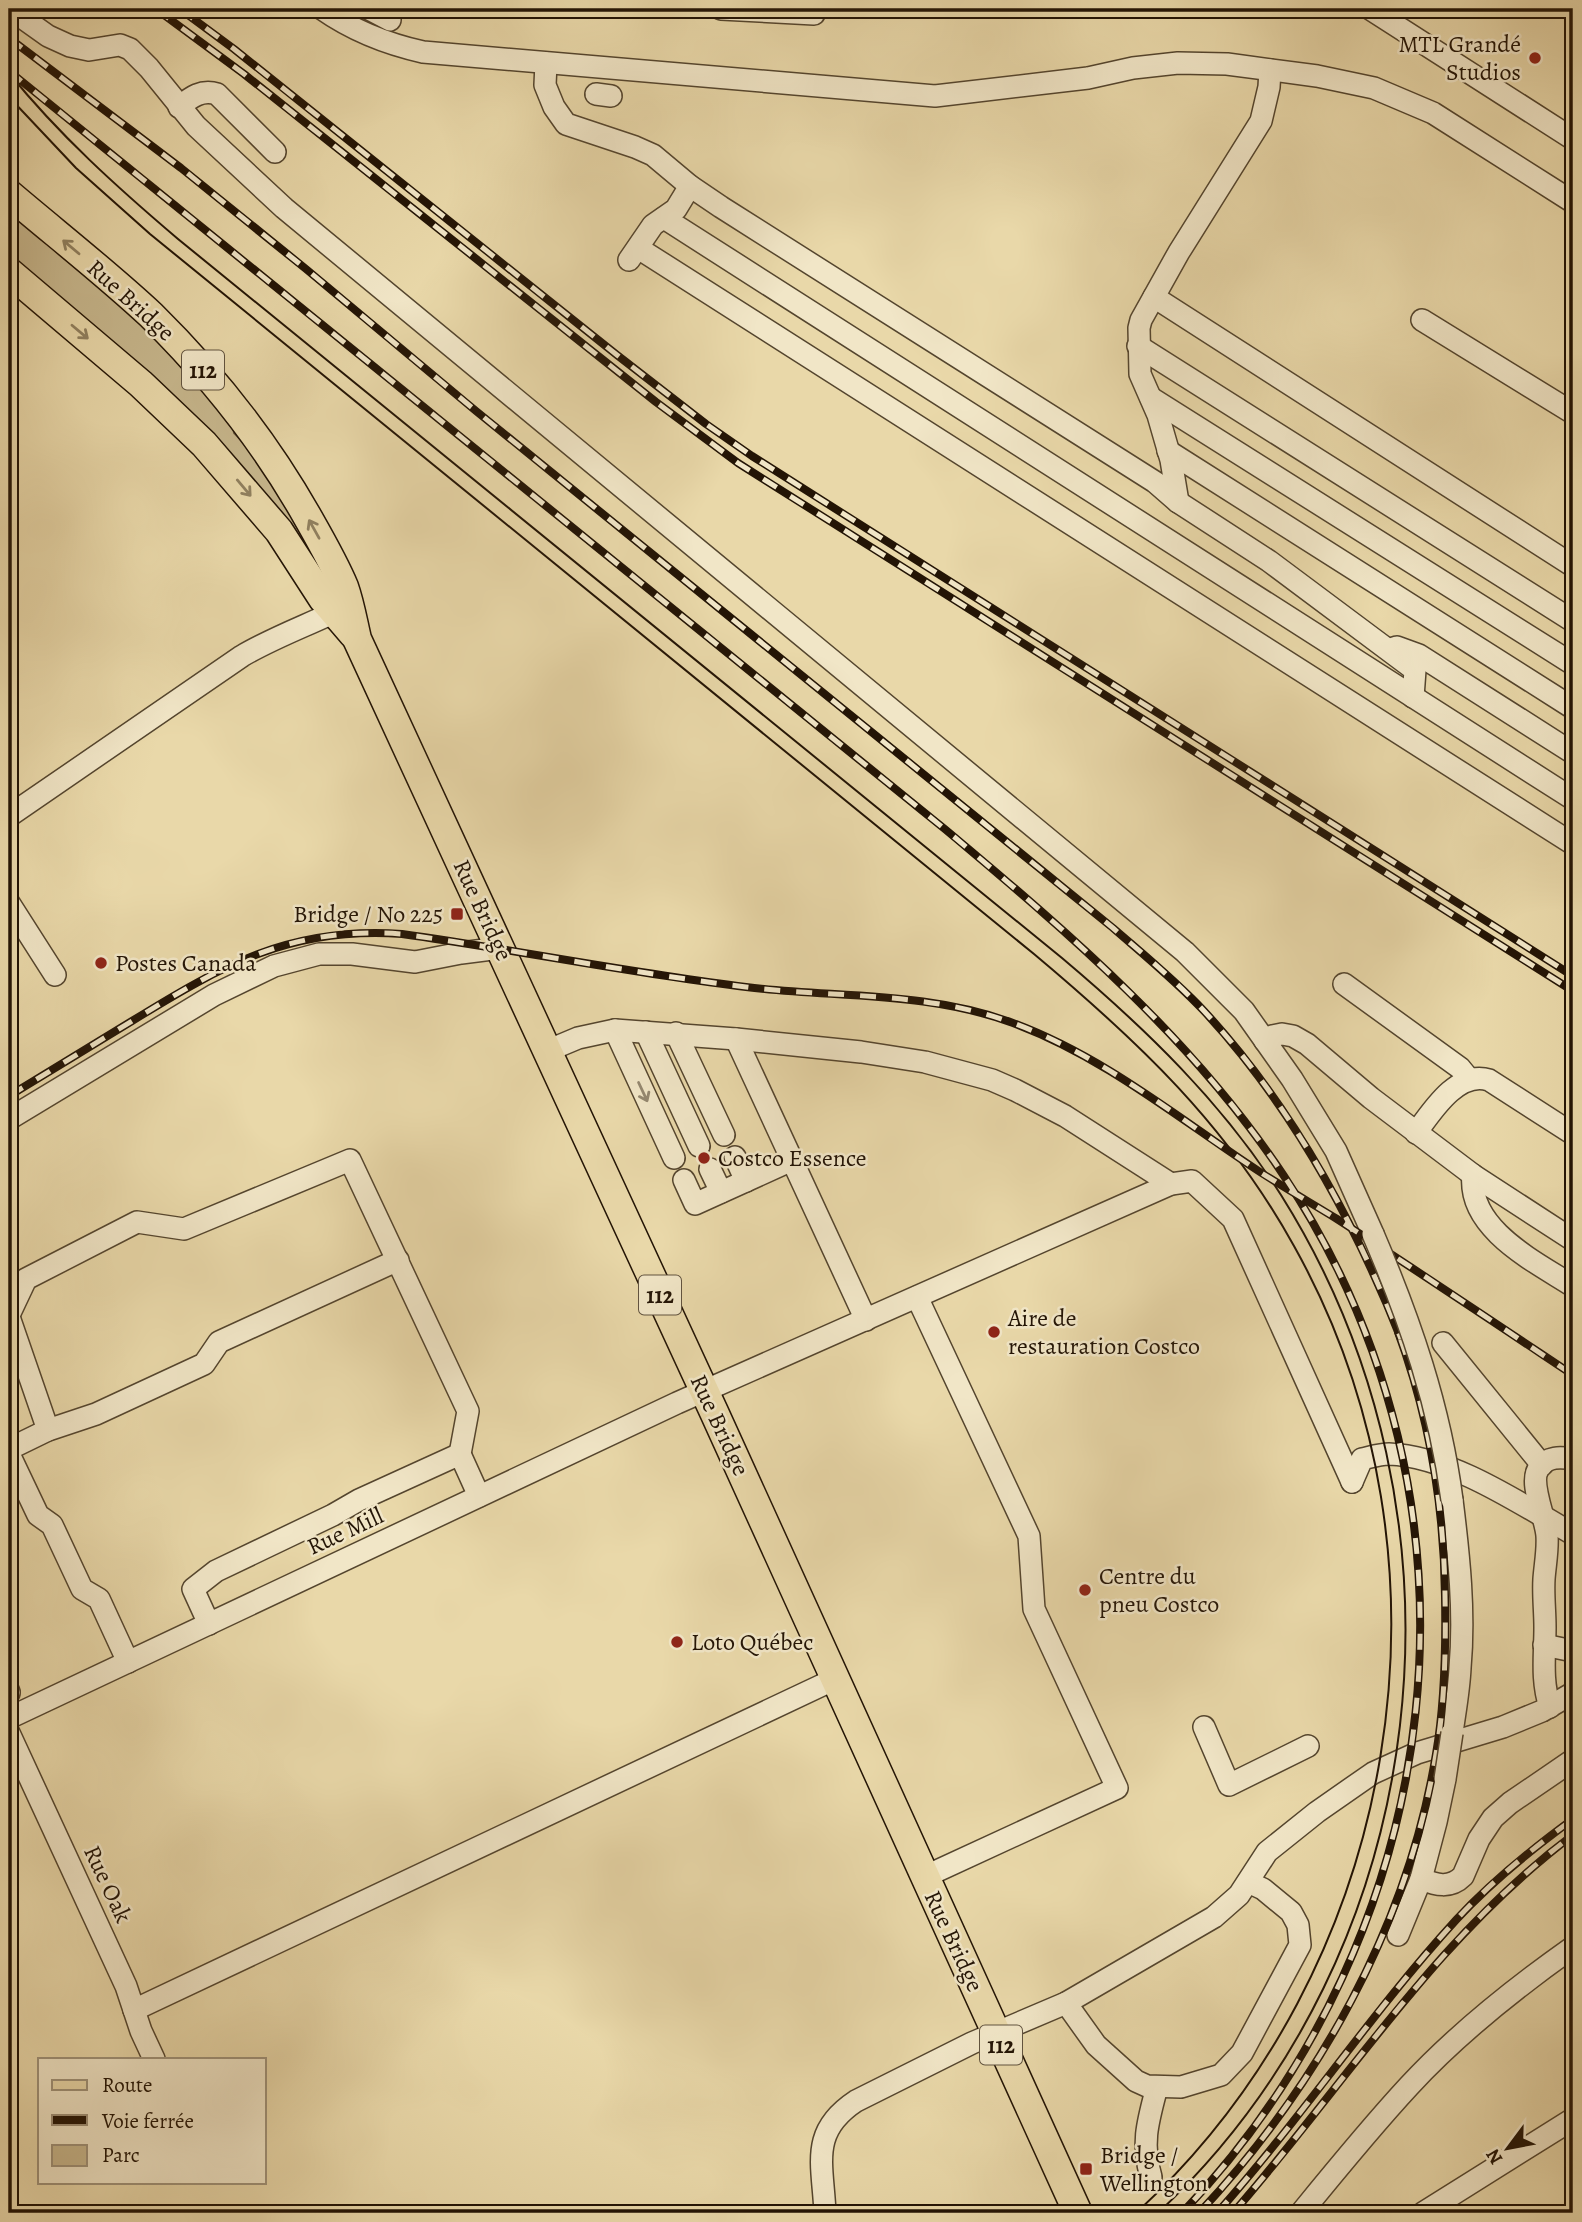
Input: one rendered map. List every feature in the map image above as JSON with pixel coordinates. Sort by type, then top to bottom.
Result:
[{"type":"main road","name":"Rue Bridge","points":[[9,194],[151,316],[218,388],[254,434],[297,499],[339,576],[341,608],[704,1391],[1077,2213]]},
{"type":"main road","name":"Rue Bridge","points":[[9,272],[141,384],[204,444],[279,531],[323,599],[341,608]]},
{"type":"street","points":[[10,9],[48,36],[70,46],[89,50],[120,45],[130,49],[219,149],[284,208],[1157,928],[1227,993],[1265,1041],[1323,1127],[1373,1234],[1405,1313],[1429,1385],[1452,1500],[1460,1569],[1461,1666],[1436,1822],[1421,1879],[1398,1935]]},
{"type":"street","points":[[322,9],[356,30],[409,49],[442,54],[935,96],[1088,78],[1178,62],[1227,64],[1317,76],[1374,88],[1433,113],[1573,202]]},
{"type":"street","points":[[369,9],[390,20]]},
{"type":"street","points":[[721,9],[814,14]]},
{"type":"street","points":[[1370,9],[1573,139]]},
{"type":"street","points":[[546,63],[545,85],[566,124],[635,146],[653,155],[690,186],[1156,482],[1178,502],[1269,561],[1415,670],[1413,697]]},
{"type":"street","points":[[1178,502],[1158,415],[1140,374],[1138,345],[1141,320],[1261,121],[1270,70]]},
{"type":"street","points":[[179,107],[189,98],[204,92],[218,94],[275,152]]},
{"type":"street","points":[[690,186],[676,209],[653,225],[634,254],[1573,844]]},
{"type":"street","points":[[664,218],[1573,799]]},
{"type":"street","points":[[1154,297],[1573,566]]},
{"type":"street","points":[[1422,320],[1573,413]]},
{"type":"street","points":[[1138,345],[1573,621]]},
{"type":"street","points":[[1151,398],[1573,664]]},
{"type":"street","points":[[1168,451],[1573,708]]},
{"type":"street","points":[[9,816],[242,656],[341,608]]},
{"type":"street","points":[[1385,650],[1397,647],[1419,655],[1573,753]]},
{"type":"street","points":[[9,903],[55,975]]},
{"type":"street","points":[[9,1119],[214,995],[274,966],[319,954],[339,952],[415,962],[500,948]]},
{"type":"street","points":[[1344,984],[1460,1068],[1469,1079]]},
{"type":"street","points":[[615,1030],[674,1158]]},
{"type":"street","points":[[547,1051],[578,1038],[615,1030],[676,1033],[861,1052],[925,1062],[992,1080],[1065,1116],[1171,1184],[1192,1181],[1233,1219],[1352,1482],[1362,1459],[1385,1454],[1417,1457],[1482,1483],[1573,1534]]},
{"type":"street","points":[[646,1032],[699,1146]]},
{"type":"street","points":[[676,1033],[724,1135]]},
{"type":"street","points":[[1265,1041],[1282,1034],[1293,1036],[1307,1044],[1416,1133],[1573,1240]]},
{"type":"street","points":[[736,1039],[866,1320]]},
{"type":"street","points":[[1416,1133],[1450,1093],[1469,1079],[1481,1078],[1489,1080],[1573,1134]]},
{"type":"street","points":[[735,1157],[746,1181]]},
{"type":"street","points":[[48,1430],[9,1316],[13,1295],[26,1279],[138,1222],[184,1228],[350,1160],[468,1411],[460,1454],[480,1496]]},
{"type":"street","points":[[684,1180],[695,1204],[792,1160]]},
{"type":"street","points":[[710,1169],[720,1192]]},
{"type":"street","points":[[1474,1175],[1474,1194],[1479,1209],[1493,1229],[1524,1254],[1573,1286]]},
{"type":"street","name":"Rue Mill","points":[[9,1718],[704,1391],[1171,1184]]},
{"type":"street","points":[[128,1662],[99,1599],[82,1589],[52,1525],[37,1515],[9,1451],[48,1430],[96,1414],[204,1364],[219,1342],[398,1260]]},
{"type":"street","points":[[917,1297],[1029,1536],[1034,1609],[1117,1788],[924,1877]]},
{"type":"street","points":[[1443,1343],[1542,1465]]},
{"type":"street","points":[[209,1624],[193,1589],[216,1572],[359,1500],[460,1454]]},
{"type":"street","points":[[1550,1707],[1544,1685],[1547,1535],[1535,1477],[1547,1460],[1557,1457],[1573,1459]]},
{"type":"street","points":[[1544,1645],[1573,1651]]},
{"type":"street","points":[[134,2010],[835,1679]]},
{"type":"street","points":[[825,2213],[822,2146],[825,2134],[839,2112],[856,2101],[996,2033],[1066,2003],[1214,1917],[1239,1895],[1267,1852],[1317,1811],[1373,1773],[1417,1753],[1486,1733],[1550,1707],[1573,1693]]},
{"type":"street","points":[[1204,1727],[1230,1785],[1308,1746]]},
{"type":"street","name":"Rue Oak","points":[[9,1733],[126,1986],[154,2058]]},
{"type":"street","points":[[1421,1879],[1442,1885],[1457,1882],[1467,1869],[1479,1839],[1493,1818],[1510,1803],[1573,1760]]},
{"type":"street","points":[[1066,2003],[1096,2045],[1136,2081],[1147,2086],[1181,2087],[1222,2075],[1242,2053],[1300,1945],[1298,1925],[1291,1912],[1262,1889],[1248,1882]]},
{"type":"street","points":[[1301,2213],[1351,2151],[1435,2060],[1478,2022],[1573,1947]]},
{"type":"street","points":[[1151,2177],[1145,2158],[1145,2143],[1157,2087]]},
{"type":"street","points":[[1423,2213],[1573,2119]]},
{"type":"green space","points":[[9,209],[134,316],[233,425],[234,433],[254,453],[326,574],[322,576],[130,360],[9,258]]},
{"type":"tram line","points":[[9,73],[48,118],[90,160],[178,239],[1093,984],[1152,1039],[1208,1098],[1234,1129],[1281,1195],[1345,1320],[1386,1453],[1404,1589],[1400,1726],[1373,1860],[1323,1989],[1252,2107],[1158,2213]]},
{"type":"tram line","points":[[9,97],[76,168],[150,234],[1034,954],[1110,1020],[1145,1053],[1210,1124],[1268,1202],[1294,1246],[1349,1368],[1381,1496],[1391,1626],[1380,1756],[1349,1883],[1297,2004],[1226,2115],[1136,2213]]},
{"type":"railway","points":[[156,9],[244,74],[656,402],[738,463],[1573,991]]},
{"type":"railway","points":[[180,9],[234,49],[617,355],[752,456],[1573,976]]},
{"type":"railway","points":[[9,38],[181,168],[1160,968],[1236,1047],[1292,1125],[1363,1251],[1401,1339]]},
{"type":"railway","points":[[9,71],[946,830],[1038,909],[1084,949],[1170,1034],[1249,1126],[1284,1176],[1353,1303],[1398,1437],[1418,1574],[1416,1712],[1390,1847],[1342,1978],[1273,2101],[1182,2213]]},
{"type":"railway","points":[[9,1096],[165,1001],[228,967],[260,953],[326,936],[402,934],[746,987],[948,1005],[1013,1023],[1047,1037],[1110,1071],[1573,1375]]},
{"type":"railway","points":[[1199,2213],[1242,2164],[1282,2112],[1351,2001],[1380,1942],[1404,1881],[1423,1818],[1436,1754],[1443,1695],[1444,1562],[1433,1462],[1418,1396],[1398,1332]]},
{"type":"railway","points":[[1217,2213],[1456,1920],[1512,1866],[1573,1819]]},
{"type":"railway","points":[[1233,2213],[1434,1966],[1523,1876],[1573,1835]]},
{"type":"place","name":"MTL Grandé Studios","points":[[1535,58]]},
{"type":"place","name":"Bridge / No 225","points":[[457,914]]},
{"type":"place","name":"Postes Canada","points":[[101,963]]},
{"type":"place","name":"Costco Essence","points":[[704,1158]]},
{"type":"place","name":"Aire de restauration Costco","points":[[994,1332]]},
{"type":"place","name":"Centre du pneu Costco","points":[[1085,1590]]},
{"type":"place","name":"Loto Québec","points":[[677,1642]]},
{"type":"place","name":"Bridge / Wellington","points":[[1086,2169]]}]
